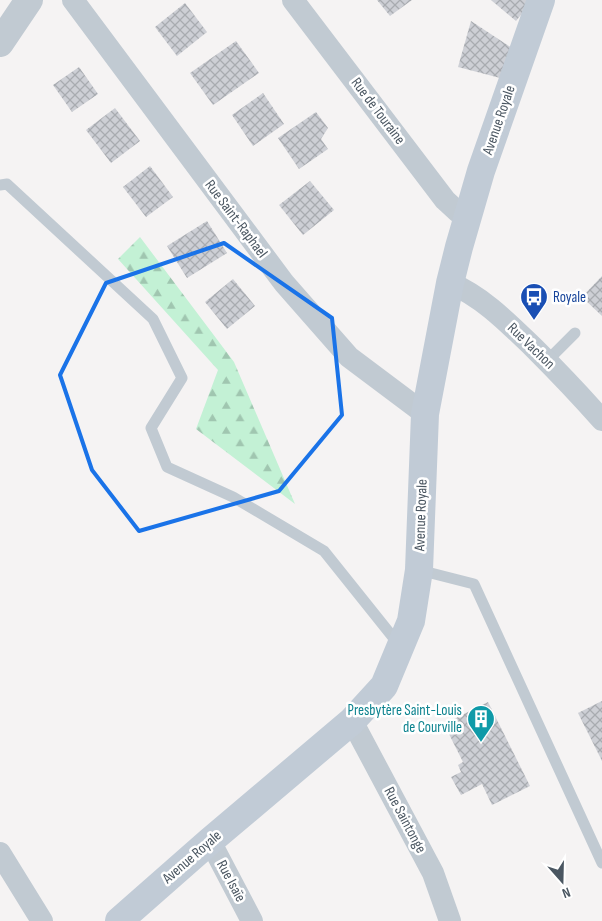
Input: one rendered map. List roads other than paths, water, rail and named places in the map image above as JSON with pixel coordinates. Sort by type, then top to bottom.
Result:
[{"type":"main road","name":"Avenue Royale","points":[[119,921],[352,721],[384,686],[411,621],[420,570],[424,414],[450,282],[481,171],[541,0]]},
{"type":"street","points":[[0,43],[29,0]]},
{"type":"street","name":"Rue Saint-Raphael","points":[[73,0],[284,283],[349,357],[424,414]]},
{"type":"street","name":"Rue de Touraine","points":[[293,0],[445,200],[458,212],[467,217]]},
{"type":"street","name":"Rue Vachon","points":[[450,282],[479,298],[517,331],[600,413]]},
{"type":"street","name":"Rue Saintonge","points":[[352,721],[433,873],[450,921]]},
{"type":"street","name":"Rue Isaïe","points":[[210,842],[252,921]]},
{"type":"street","points":[[0,853],[42,921]]},
{"type":"lane","points":[[0,185],[7,184],[153,319],[182,378],[151,428],[167,467],[233,497],[324,551],[400,646]]},
{"type":"lane","points":[[546,361],[575,333]]},
{"type":"lane","points":[[420,570],[474,584],[602,863]]},
{"type":"place","name":"Royale","points":[[534,321]]},
{"type":"place","name":"Presbytère Saint-Louis de Courville","points":[[481,743]]}]
